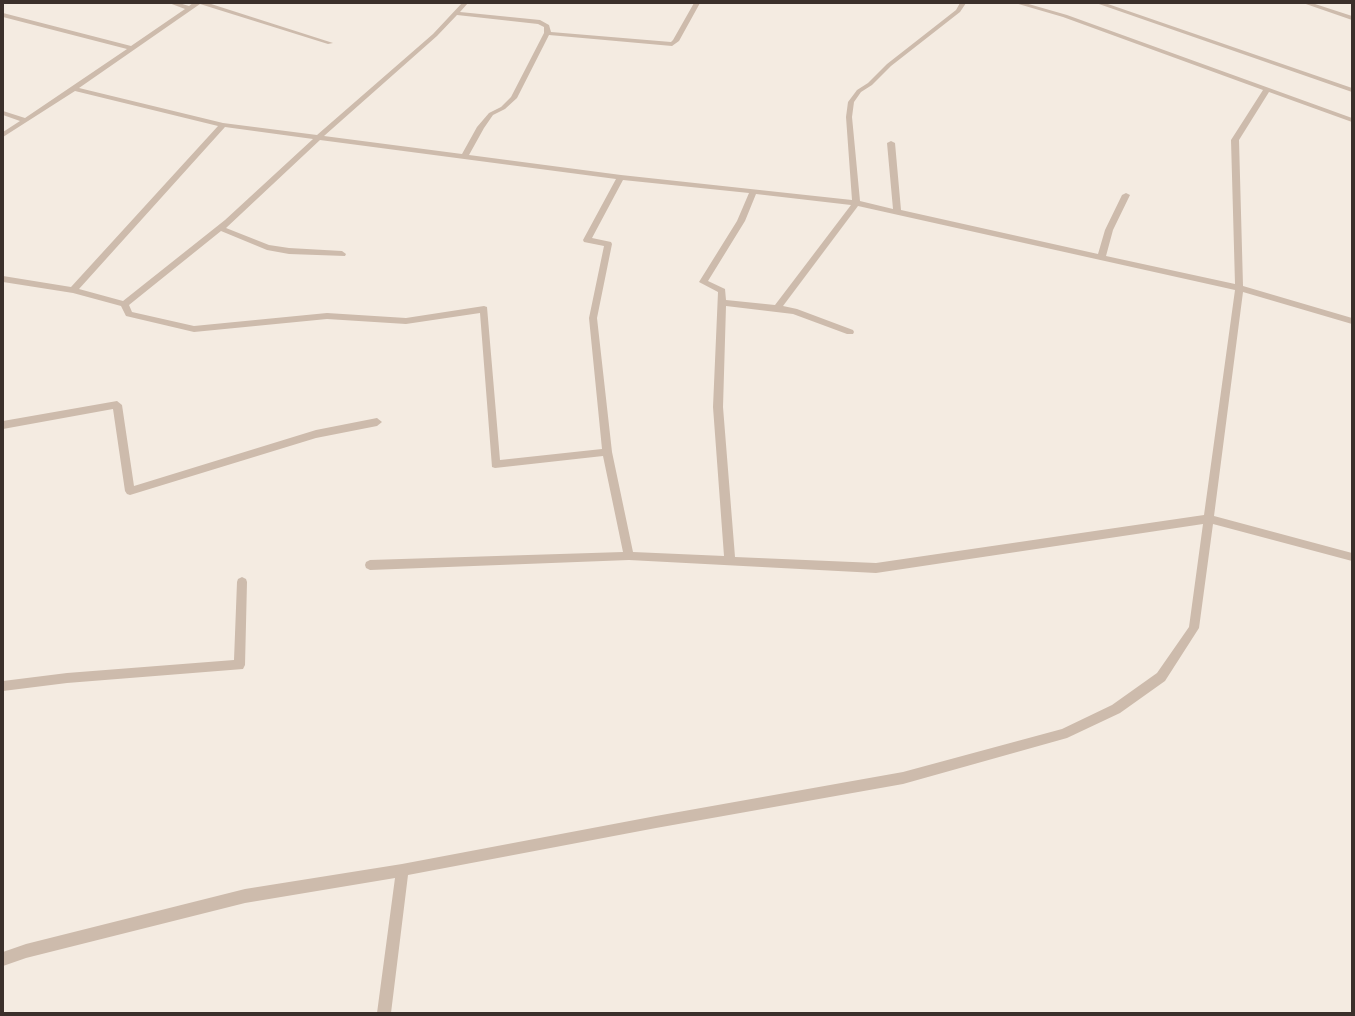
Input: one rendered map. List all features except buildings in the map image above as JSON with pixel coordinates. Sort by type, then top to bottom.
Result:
[{"type":"street","points":[[172,3],[190,8]]},
{"type":"street","points":[[3,135],[74,89],[197,3]]},
{"type":"street","points":[[202,3],[330,43]]},
{"type":"street","points":[[124,304],[220,228],[318,138],[435,35],[465,3]]},
{"type":"street","points":[[547,33],[672,44],[676,41],[697,3]]},
{"type":"street","points":[[777,308],[856,204],[849,117],[851,102],[859,91],[870,84],[899,56],[958,11],[963,3]]},
{"type":"street","points":[[1018,3],[1065,16],[1352,120]]},
{"type":"street","points":[[1099,3],[1352,90]]},
{"type":"street","points":[[1306,3],[1352,18]]},
{"type":"street","points":[[456,13],[540,22],[547,26],[547,33],[514,98],[503,108],[491,114],[481,127],[464,157]]},
{"type":"street","points":[[3,15],[132,48]]},
{"type":"street","points":[[74,89],[223,125],[621,178],[856,204],[1239,288],[1352,321]]},
{"type":"street","points":[[3,959],[26,951],[245,896],[402,870],[656,822],[903,778],[1063,734],[1116,708],[1161,677],[1194,628],[1239,288],[1235,140],[1267,90]]},
{"type":"street","points":[[3,113],[25,120]]},
{"type":"street","points":[[73,290],[223,125]]},
{"type":"street","points":[[891,143],[897,212]]},
{"type":"street","points":[[621,178],[587,240],[608,244],[593,318],[607,452],[629,556]]},
{"type":"street","points":[[730,560],[718,407],[722,291],[704,282],[741,221],[754,192]]},
{"type":"street","points":[[1101,258],[1109,230],[1126,195]]},
{"type":"street","points":[[220,228],[267,247],[288,251],[342,254]]},
{"type":"street","points":[[3,279],[73,290],[124,304],[129,314],[194,329],[327,316],[406,321],[484,309],[495,464],[607,452]]},
{"type":"street","points":[[722,303],[794,311],[850,332]]},
{"type":"street","points":[[3,425],[116,405],[130,491],[316,434],[377,422]]},
{"type":"street","points":[[370,565],[629,556],[876,568],[930,561],[1003,548],[1208,519],[1352,557]]},
{"type":"street","points":[[3,686],[67,678],[239,665],[242,582]]},
{"type":"street","points":[[384,1013],[402,870]]}]
